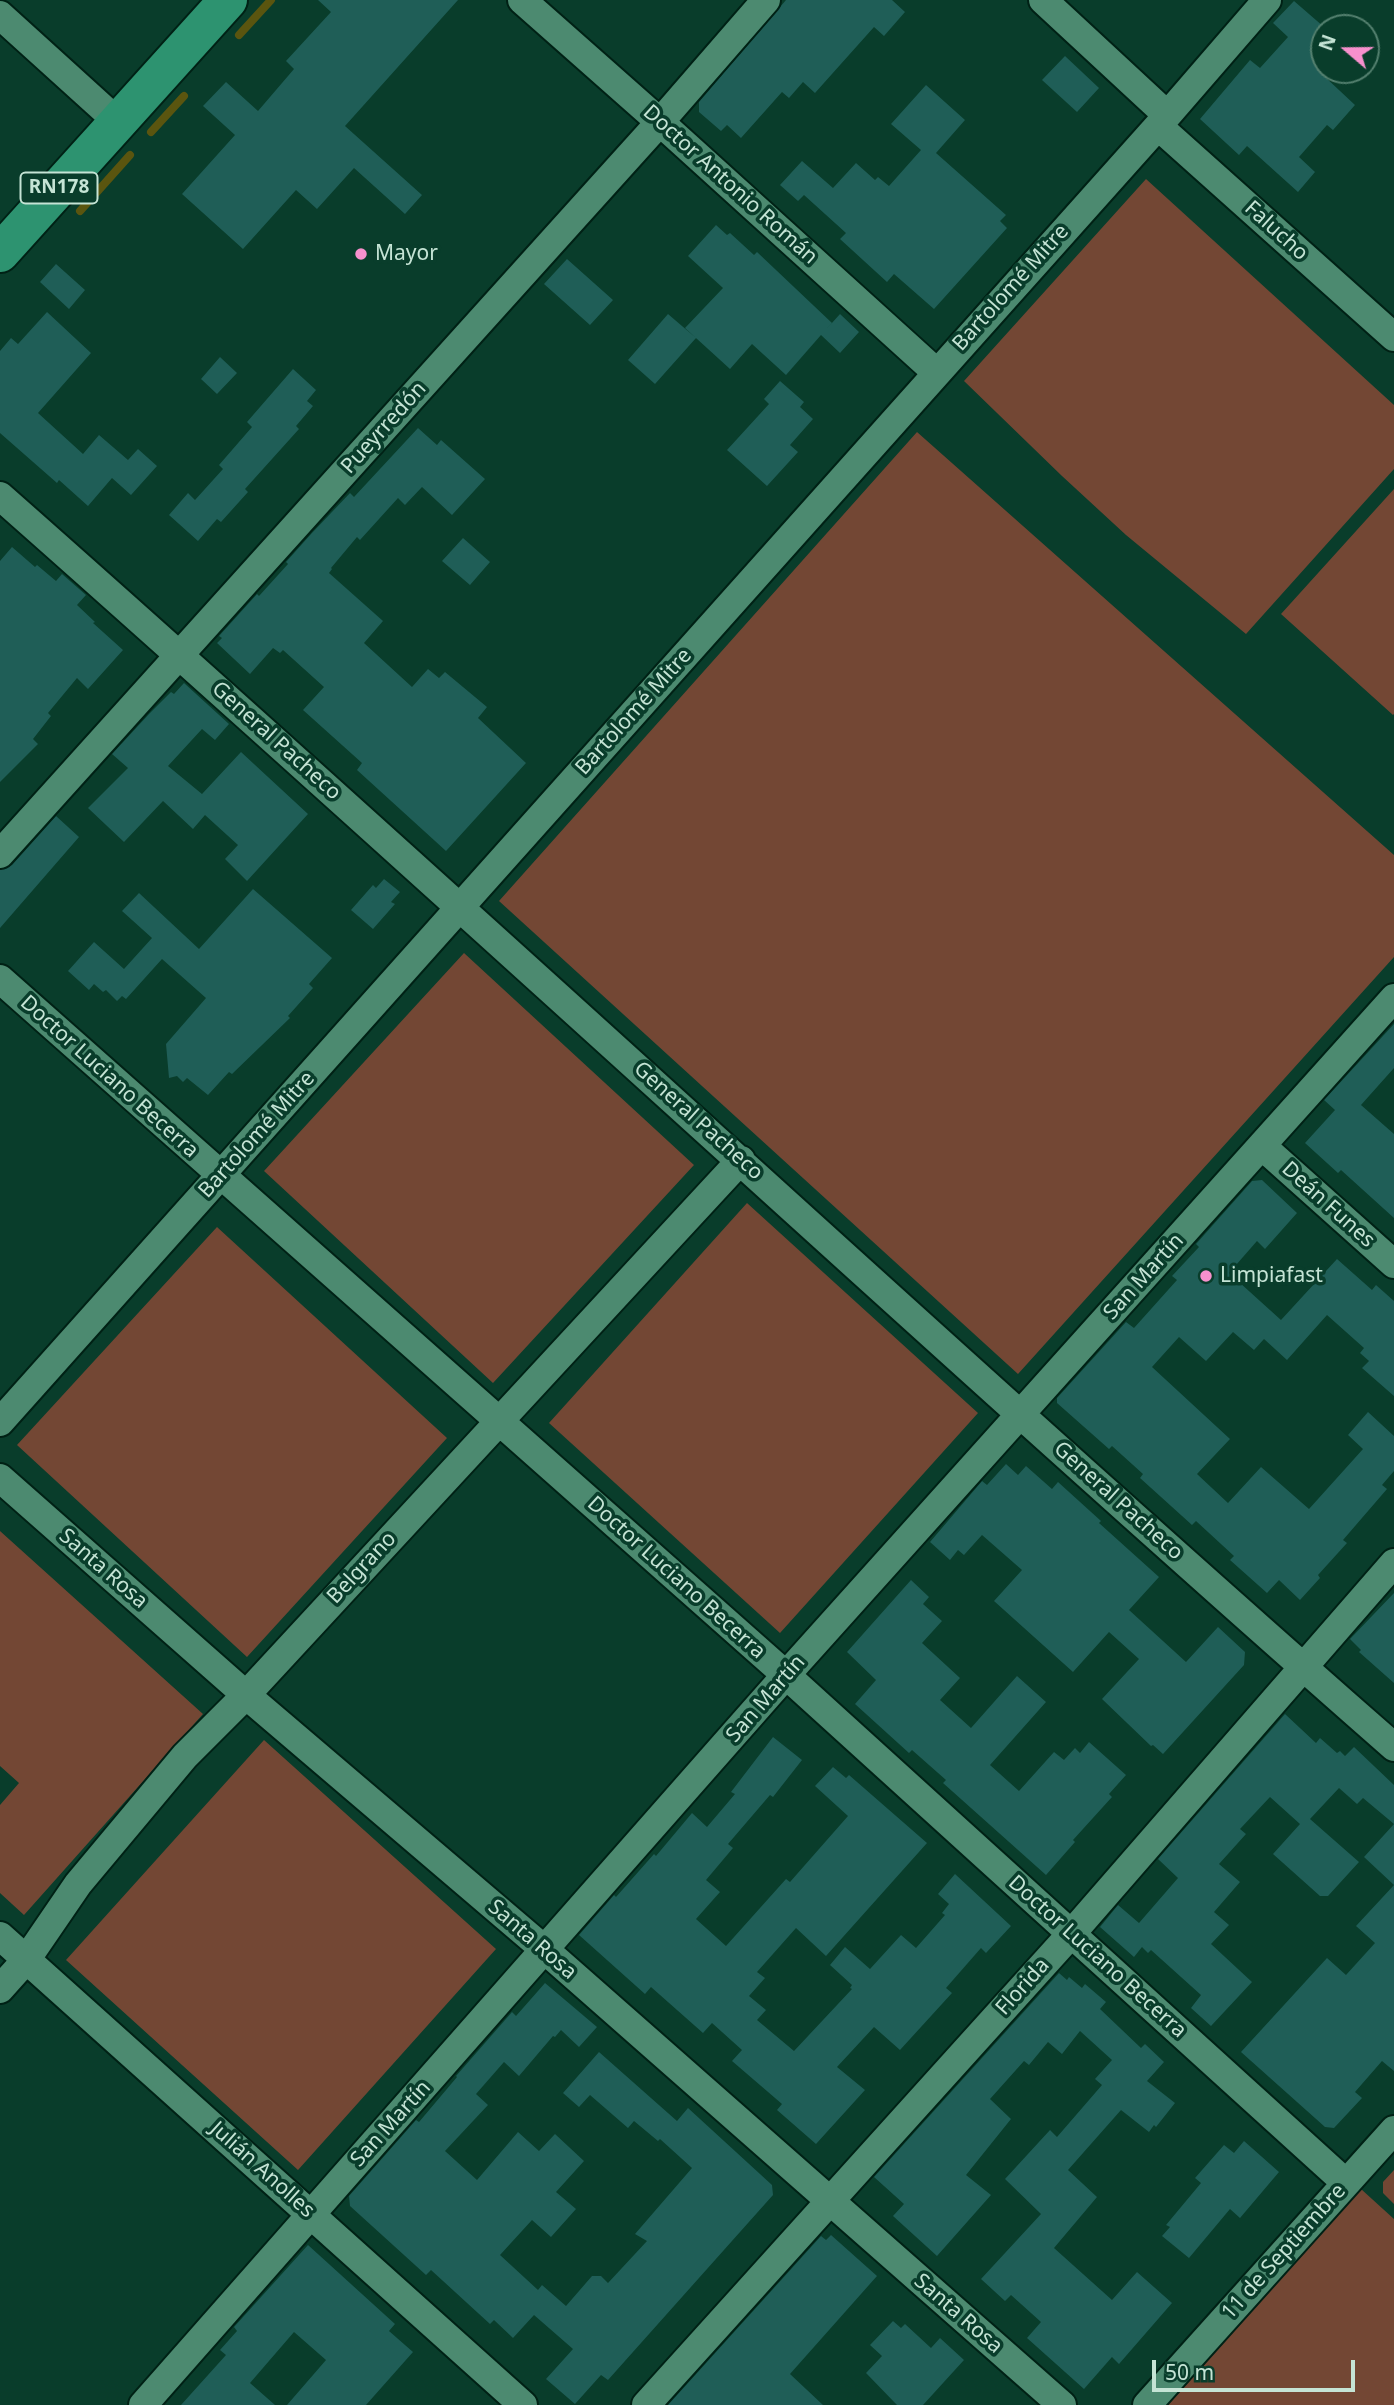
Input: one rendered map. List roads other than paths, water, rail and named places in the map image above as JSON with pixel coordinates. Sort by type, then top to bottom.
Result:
[{"type":"main road","name":"RN178","points":[[0,253],[228,0]]},
{"type":"street","name":"Doctor Antonio Román","points":[[522,0],[936,372]]},
{"type":"street","name":"Pueyrredón","points":[[0,854],[660,122],[766,0]]},
{"type":"street","name":"Falucho","points":[[1043,0],[1162,120],[1394,337]]},
{"type":"street","name":"Bartolomé Mitre","points":[[0,1422],[1267,0]]},
{"type":"street","points":[[0,15],[118,122]]},
{"type":"street","name":"General Pacheco","points":[[0,496],[1394,1747]]},
{"type":"street","name":"Doctor Luciano Becerra","points":[[0,979],[786,1675],[1346,2183]]},
{"type":"street","name":"San Martín","points":[[143,2405],[786,1675],[1394,998]]},
{"type":"street","name":"Deán Funes","points":[[1262,1146],[1394,1264]]},
{"type":"street","name":"Belgrano","points":[[0,1989],[26,1960],[78,1884],[185,1756],[246,1695],[741,1160]]},
{"type":"street","name":"Santa Rosa","points":[[0,1478],[246,1695],[545,1950],[1062,2405]]},
{"type":"street","name":"Florida","points":[[646,2405],[1072,1933],[1394,1563]]},
{"type":"street","name":"Julián Anolles","points":[[0,1936],[523,2405]]},
{"type":"street","name":"11 de Septiembre","points":[[1147,2405],[1394,2130]]},
{"type":"waterway","points":[[239,35],[271,0]]},
{"type":"waterway","points":[[151,132],[184,96]]},
{"type":"waterway","points":[[80,211],[130,155]]},
{"type":"place","name":"Mayor","points":[[361,254]]},
{"type":"place","name":"Limpiafast","points":[[1206,1276]]}]
